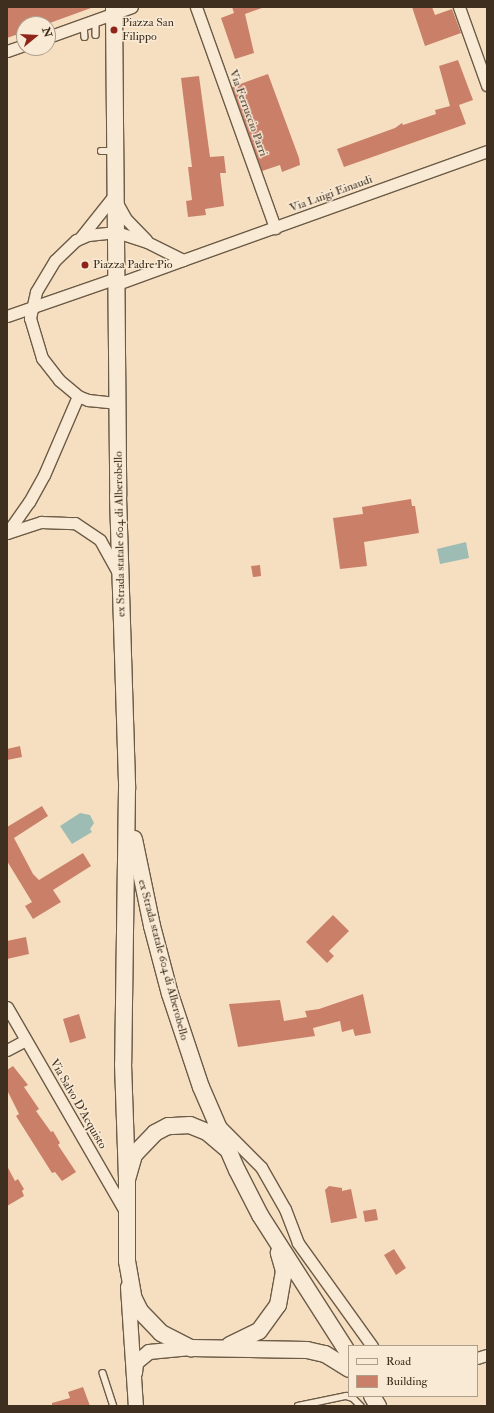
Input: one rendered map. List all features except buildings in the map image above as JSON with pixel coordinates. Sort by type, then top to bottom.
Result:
[{"type":"main road","name":"ex Strada statale 604 di Alberobello","points":[[114,10],[109,151],[117,197],[116,232],[120,577],[127,789],[123,1064],[127,1180]]},
{"type":"main road","name":"ex Strada statale 604 di Alberobello","points":[[127,789],[136,854],[170,994],[186,1048],[228,1150],[278,1245],[348,1352]]},
{"type":"main road","points":[[228,1150],[207,1132],[190,1125],[168,1126],[155,1133],[143,1143],[134,1155],[127,1180],[127,1261],[132,1291],[140,1311],[161,1333],[191,1348],[222,1347],[307,1350],[325,1354],[348,1368]]},
{"type":"main road","points":[[222,1347],[239,1343],[259,1331],[278,1305],[284,1271],[278,1245]]},
{"type":"main road","points":[[374,1397],[378,1406]]},
{"type":"street","points":[[56,34],[96,20],[114,10],[132,7]]},
{"type":"street","name":"Via Ferruccio Parri","points":[[196,7],[275,228]]},
{"type":"street","points":[[459,7],[487,85]]},
{"type":"street","name":"Via Luigi Einaudi","points":[[7,316],[183,260],[487,151]]},
{"type":"street","points":[[81,238],[117,197],[126,219],[147,242]]},
{"type":"street","points":[[118,403],[95,402],[78,396],[44,362],[31,326],[30,308],[36,292],[55,260],[64,249],[88,235],[116,232],[147,242],[183,260]]},
{"type":"street","points":[[7,533],[29,502],[44,475],[78,396]]},
{"type":"street","points":[[7,533],[41,522],[75,523],[100,540],[120,577]]},
{"type":"street","name":"Via Salvo D'Acquisto","points":[[7,1007],[127,1215]]},
{"type":"street","points":[[7,1050],[26,1040]]},
{"type":"street","points":[[216,1123],[261,1167],[285,1209],[298,1242],[371,1345]]},
{"type":"street","points":[[127,1261],[136,1406]]},
{"type":"street","points":[[134,1381],[136,1363],[149,1352],[191,1348]]},
{"type":"lane","points":[[96,20],[96,36]]},
{"type":"lane","points":[[84,24],[85,36]]},
{"type":"lane","points":[[102,1373],[114,1406]]},
{"type":"lane","points":[[298,1406],[348,1397]]},
{"type":"lane","points":[[350,1397],[353,1398],[360,1406]]},
{"type":"water","points":[[466,542],[469,558],[440,564],[437,549]]},
{"type":"water","points":[[80,813],[90,815],[94,823],[90,829],[92,832],[72,844],[60,826]]},
{"type":"place","name":"Piazza San Filippo","points":[[114,30]]},
{"type":"place","name":"Piazza Padre Pio","points":[[85,265]]}]
